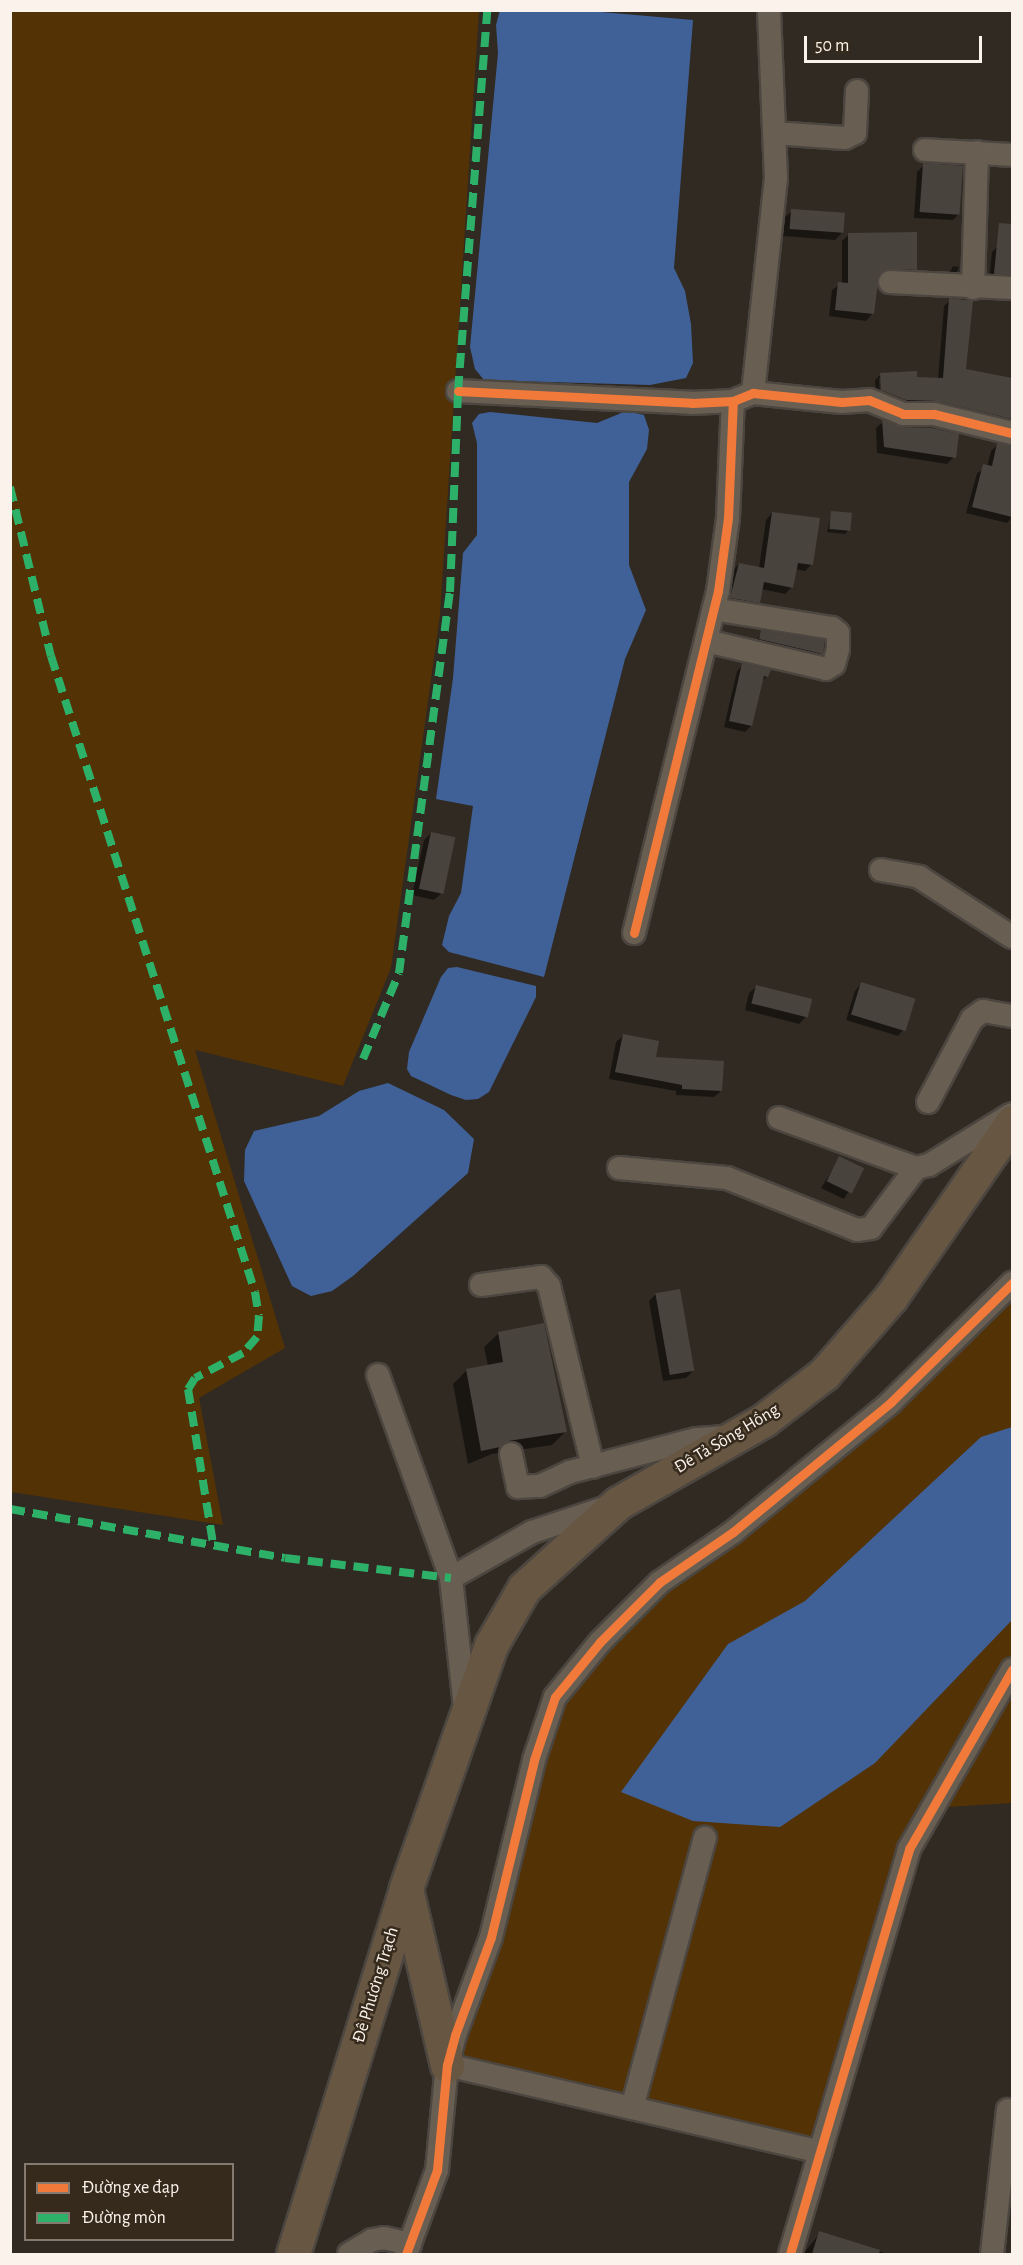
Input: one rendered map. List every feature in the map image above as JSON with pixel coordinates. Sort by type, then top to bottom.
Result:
[{"type":"main road","name":"Đê Tả Sông Hồng","points":[[466,1717],[491,1645],[524,1588],[618,1503],[764,1420],[824,1374],[891,1297],[1012,1122]]},
{"type":"main road","name":"Đê Phương Trạch","points":[[293,2254],[406,1888],[466,1717]]},
{"type":"main road","points":[[406,1888],[447,2065]]},
{"type":"street","points":[[634,933],[714,609],[743,397],[771,244],[774,133],[769,10]]},
{"type":"street","points":[[774,133],[845,138],[855,133],[856,91]]},
{"type":"street","points":[[925,150],[1012,155]]},
{"type":"street","points":[[973,288],[977,152]]},
{"type":"street","points":[[890,282],[973,288],[1012,288]]},
{"type":"street","points":[[458,391],[692,403],[743,397],[842,402],[869,400],[903,414],[934,414],[1012,433]]},
{"type":"street","points":[[706,641],[826,669],[834,664],[838,649],[838,633],[832,628],[714,609]]},
{"type":"street","points":[[881,870],[919,877],[1012,937]]},
{"type":"street","points":[[928,1102],[972,1019],[983,1011],[1012,1016]]},
{"type":"street","points":[[779,1118],[916,1168],[929,1165],[1012,1113]]},
{"type":"street","points":[[619,1168],[727,1178],[857,1230],[871,1228],[916,1168]]},
{"type":"street","points":[[481,1285],[541,1277],[549,1286],[592,1467]]},
{"type":"street","points":[[349,2254],[372,2240],[384,2238],[408,2249],[437,2170],[447,2065],[491,1938],[534,1760],[555,1697],[600,1642],[660,1582],[733,1532],[891,1402],[1012,1283]]},
{"type":"street","points":[[378,1375],[451,1578],[466,1717]]},
{"type":"street","points":[[511,1454],[518,1487],[540,1485],[592,1467],[697,1439],[735,1437]]},
{"type":"street","points":[[451,1578],[532,1532],[618,1503]]},
{"type":"street","points":[[790,2254],[909,1849],[1012,1670]]},
{"type":"street","points":[[632,2108],[705,1838]]},
{"type":"street","points":[[447,2065],[820,2152]]},
{"type":"street","points":[[992,2254],[1008,2110]]},
{"type":"shaded area","points":[[10,11],[479,11],[440,615],[391,968],[343,1086],[195,1050],[285,1348],[199,1398],[223,1525],[11,1492]]},
{"type":"shaded area","points":[[1012,1284],[1012,1803],[932,1808],[820,2152],[447,2065],[555,1697],[600,1642],[733,1532]]},
{"type":"water","points":[[500,10],[578,10],[693,20],[674,268],[685,291],[691,324],[693,363],[686,378],[650,385],[484,380],[475,369],[470,347],[498,53],[496,25]]},
{"type":"water","points":[[626,411],[644,415],[649,430],[647,449],[629,482],[629,565],[646,610],[625,659],[544,977],[449,952],[442,945],[449,916],[461,893],[473,806],[436,799],[453,678],[463,553],[477,535],[477,443],[472,423],[479,414],[490,412],[597,423]]},
{"type":"water","points":[[457,967],[536,986],[536,997],[489,1092],[478,1099],[466,1100],[451,1095],[411,1076],[407,1069],[409,1052],[441,977],[448,968]]},
{"type":"water","points":[[388,1083],[444,1110],[474,1139],[468,1173],[353,1276],[332,1291],[311,1296],[292,1286],[244,1181],[245,1150],[254,1131],[319,1116],[359,1091]]},
{"type":"water","points":[[1012,1427],[1012,1620],[875,1763],[780,1827],[693,1821],[621,1792],[728,1644],[805,1601],[981,1437]]},
{"type":"building","points":[[923,163],[963,166],[959,215],[920,212]]},
{"type":"building","points":[[791,209],[845,213],[843,233],[790,229]]},
{"type":"building","points":[[999,223],[1012,224],[1012,275],[994,274]]},
{"type":"building","points":[[917,232],[917,270],[890,269],[879,274],[874,314],[835,310],[838,282],[848,283],[848,233]]},
{"type":"building","points":[[949,298],[973,301],[966,369],[1012,378],[1012,419],[937,401],[906,400],[881,390],[880,373],[917,371],[917,377],[943,378]]},
{"type":"building","points":[[882,420],[903,427],[932,428],[959,434],[956,458],[884,447]]},
{"type":"building","points":[[997,443],[1012,446],[1012,517],[972,507],[983,464],[992,466]]},
{"type":"building","points":[[831,511],[852,513],[850,531],[829,529]]},
{"type":"building","points":[[772,512],[820,518],[813,565],[798,563],[793,588],[764,582],[760,603],[730,598],[739,563],[764,568]]},
{"type":"building","points":[[761,630],[825,640],[823,654],[759,639]]},
{"type":"building","points":[[742,663],[771,670],[768,677],[764,676],[752,726],[729,721]]},
{"type":"building","points":[[431,832],[455,837],[443,894],[419,889]]},
{"type":"building","points":[[861,982],[916,999],[906,1031],[851,1015]]},
{"type":"building","points":[[756,985],[812,999],[808,1017],[751,1003]]},
{"type":"building","points":[[623,1034],[659,1041],[656,1057],[724,1061],[722,1091],[682,1089],[682,1085],[615,1072]]},
{"type":"building","points":[[839,1156],[864,1168],[852,1193],[827,1181]]},
{"type":"building","points":[[680,1289],[694,1371],[670,1375],[655,1293]]},
{"type":"building","points":[[544,1323],[567,1432],[508,1441],[500,1447],[481,1451],[466,1369],[503,1362],[498,1332]]},
{"type":"building","points":[[819,2231],[880,2250],[879,2254],[812,2254]]},
{"type":"marked path","points":[[363,1059],[399,973],[450,592],[458,391],[487,10]]},
{"type":"marked path","points":[[10,487],[51,656],[255,1292],[259,1316],[257,1337],[243,1353],[195,1378],[188,1389],[213,1544]]},
{"type":"marked path","points":[[10,1509],[285,1558],[451,1578]]},
{"type":"cycle path","points":[[458,391],[692,403],[733,401],[753,393],[842,402],[869,400],[903,414],[934,414],[1012,433]]},
{"type":"cycle path","points":[[634,933],[718,591],[728,518],[733,401]]},
{"type":"cycle path","points":[[406,2254],[437,2170],[447,2065],[455,2035],[491,1937],[534,1760],[555,1697],[600,1642],[660,1582],[733,1532],[891,1402],[1012,1283]]},
{"type":"cycle path","points":[[790,2254],[909,1849],[1012,1670]]}]
